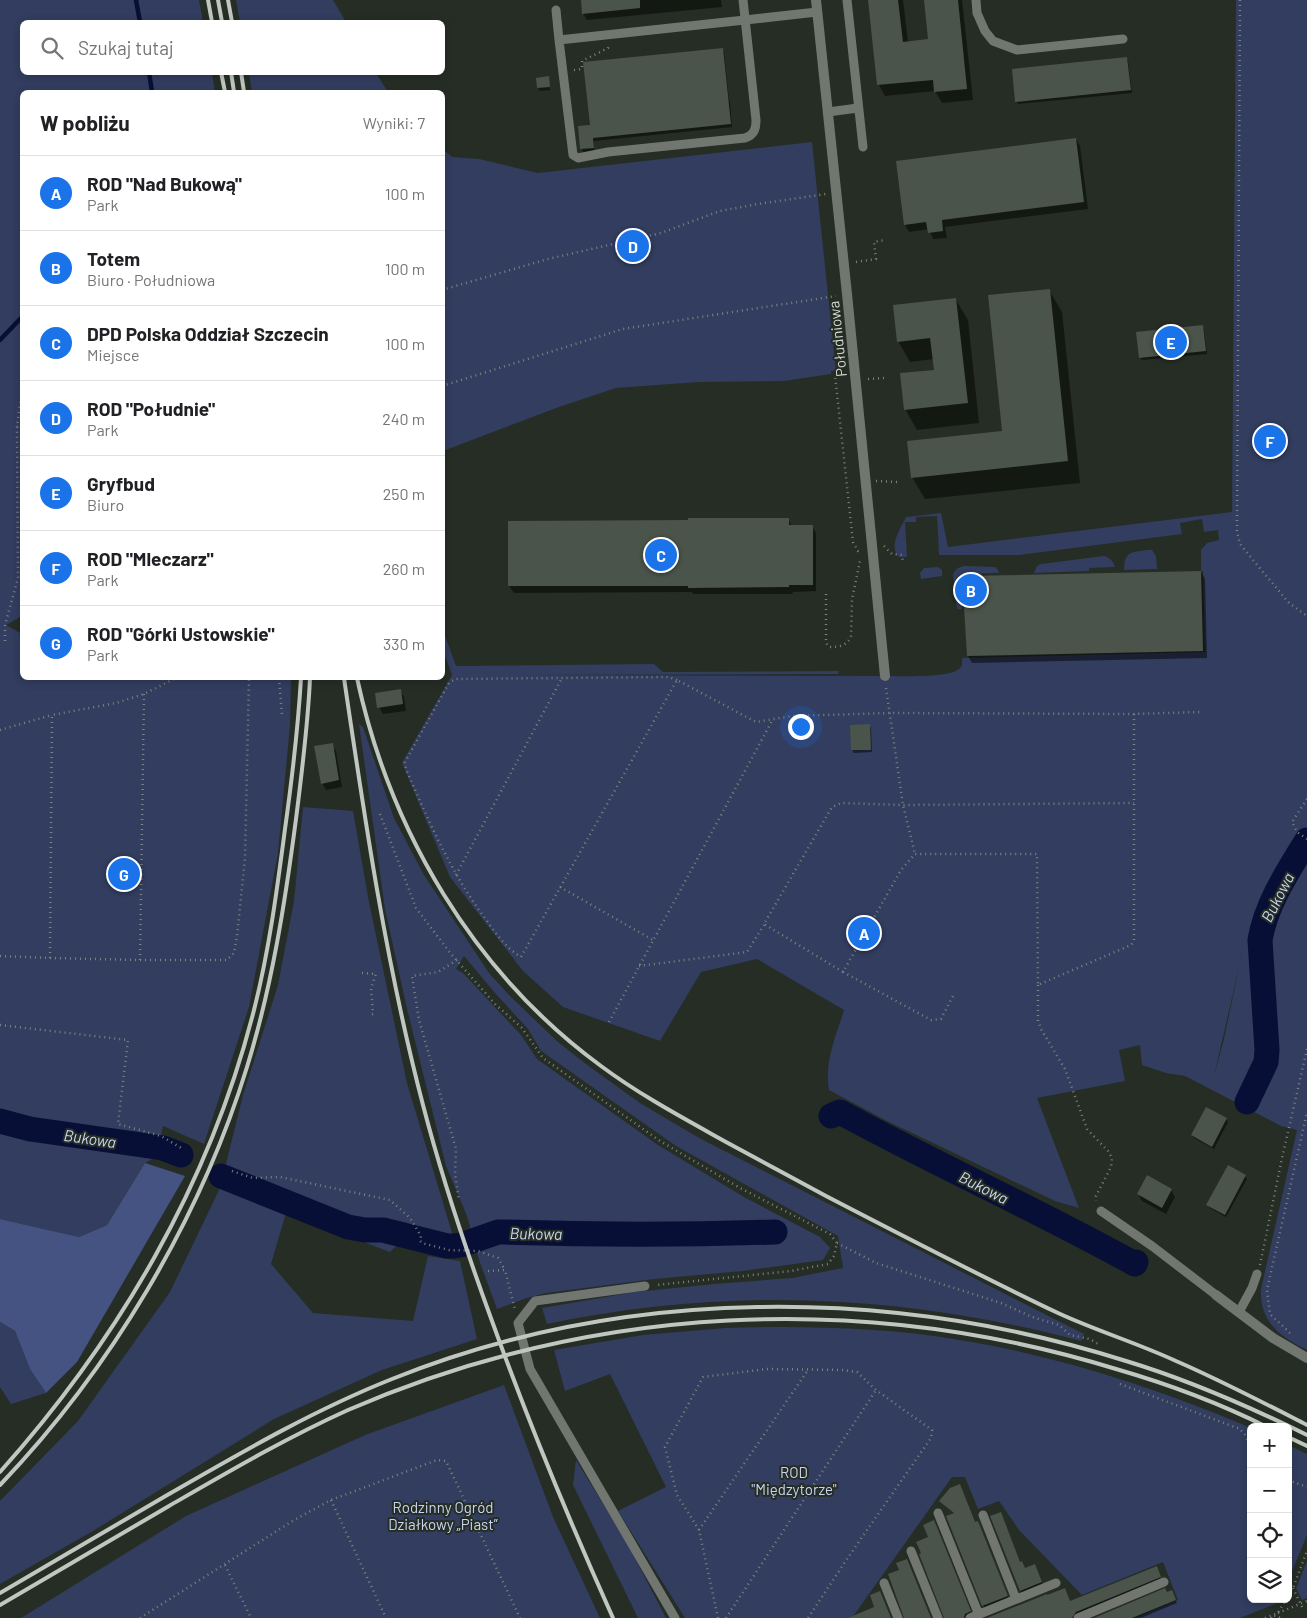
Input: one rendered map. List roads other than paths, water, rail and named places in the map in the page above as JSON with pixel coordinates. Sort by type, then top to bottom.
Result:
[{"type":"street","name":"Południowa","points":[[816,0],[847,294],[867,552],[885,676]]},
{"type":"street","points":[[1216,1295],[1273,1338],[1307,1358]]},
{"type":"lane","points":[[556,10],[571,152],[575,158],[578,158],[608,152],[750,137],[755,130],[756,120],[743,0]]},
{"type":"lane","points":[[847,0],[863,148]]},
{"type":"lane","points":[[976,0],[977,13],[993,41],[1017,50],[1123,39]]},
{"type":"lane","points":[[559,40],[817,12]]},
{"type":"lane","points":[[828,112],[858,108]]},
{"type":"lane","points":[[1101,1211],[1152,1246],[1216,1295]]},
{"type":"lane","points":[[1239,1312],[1257,1274]]},
{"type":"lane","points":[[645,1286],[535,1301],[518,1323],[530,1369],[676,1618]]},
{"type":"lane","points":[[938,1514],[975,1616],[1056,1583]]},
{"type":"lane","points":[[983,1515],[1016,1599]]},
{"type":"lane","points":[[911,1551],[938,1618]]},
{"type":"lane","points":[[1078,1618],[1164,1582]]},
{"type":"lane","points":[[884,1583],[898,1618]]},
{"type":"waterway","points":[[136,0],[140,20]]},
{"type":"waterway","points":[[149,75],[152,90]]},
{"type":"waterway","points":[[0,340],[20,319]]},
{"type":"waterway","name":"Bukowa","points":[[1247,1102],[1266,1062],[1267,1050],[1260,940],[1272,901],[1307,840]]},
{"type":"waterway","name":"Bukowa","points":[[831,1116],[840,1112],[1135,1264],[1136,1262]]},
{"type":"waterway","name":"Bukowa","points":[[0,1121],[30,1129],[163,1148],[181,1155]]},
{"type":"waterway","name":"Bukowa","points":[[221,1176],[348,1227],[365,1230],[383,1230],[447,1246],[461,1245],[498,1232],[572,1234],[775,1232]]},
{"type":"railway","points":[[208,0],[212,20]]},
{"type":"railway","points":[[218,0],[222,20]]},
{"type":"railway","points":[[228,0],[232,20]]},
{"type":"railway","points":[[222,75],[225,90]]},
{"type":"railway","points":[[231,75],[234,90]]},
{"type":"railway","points":[[241,75],[244,90]]},
{"type":"railway","points":[[0,1472],[84,1368],[121,1313],[155,1256],[186,1197],[212,1136],[235,1074],[254,1010],[264,965],[276,898],[290,791],[301,680]]},
{"type":"railway","points":[[0,1485],[78,1393],[114,1343],[147,1290],[177,1236],[204,1181],[227,1124],[256,1037],[277,944],[298,801],[310,680]]},
{"type":"railway","points":[[344,680],[368,839],[387,946],[410,1052],[438,1160],[473,1268],[520,1396],[613,1618]]},
{"type":"railway","points":[[358,680],[372,735],[391,790],[415,843],[444,894],[477,943],[514,988],[555,1029],[601,1066],[646,1096],[710,1133],[942,1256],[1058,1313],[1209,1376],[1307,1425]]},
{"type":"railway","points":[[0,1593],[251,1447],[363,1391],[480,1348],[571,1326],[664,1313],[757,1307],[851,1309],[944,1319],[1036,1336],[1173,1376],[1307,1435]]},
{"type":"railway","points":[[0,1605],[235,1468],[348,1410],[441,1375],[536,1348],[631,1330],[728,1320],[826,1320],[923,1328],[1020,1344],[1116,1369],[1193,1395],[1258,1423]]},
{"type":"railway","points":[[1292,1439],[1307,1446]]},
{"type":"place","name":"ROD \"Południe\"","points":[[633,246]]},
{"type":"place","name":"Gryfbud","points":[[1171,342]]},
{"type":"place","name":"ROD \"Mleczarz\"","points":[[1270,441]]},
{"type":"place","name":"DPD Polska Oddział Szczecin","points":[[661,555]]},
{"type":"place","name":"Totem","points":[[971,590]]},
{"type":"place","name":"ROD \"Górki Ustowskie\"","points":[[124,874]]},
{"type":"place","name":"ROD \"Nad Bukową\"","points":[[864,933]]},
{"type":"park label","name":"ROD \"Międzytorze\"","points":[[794,1480]]},
{"type":"park label","name":"Rodzinny Ogród Działkowy „Piast”","points":[[443,1516]]}]
